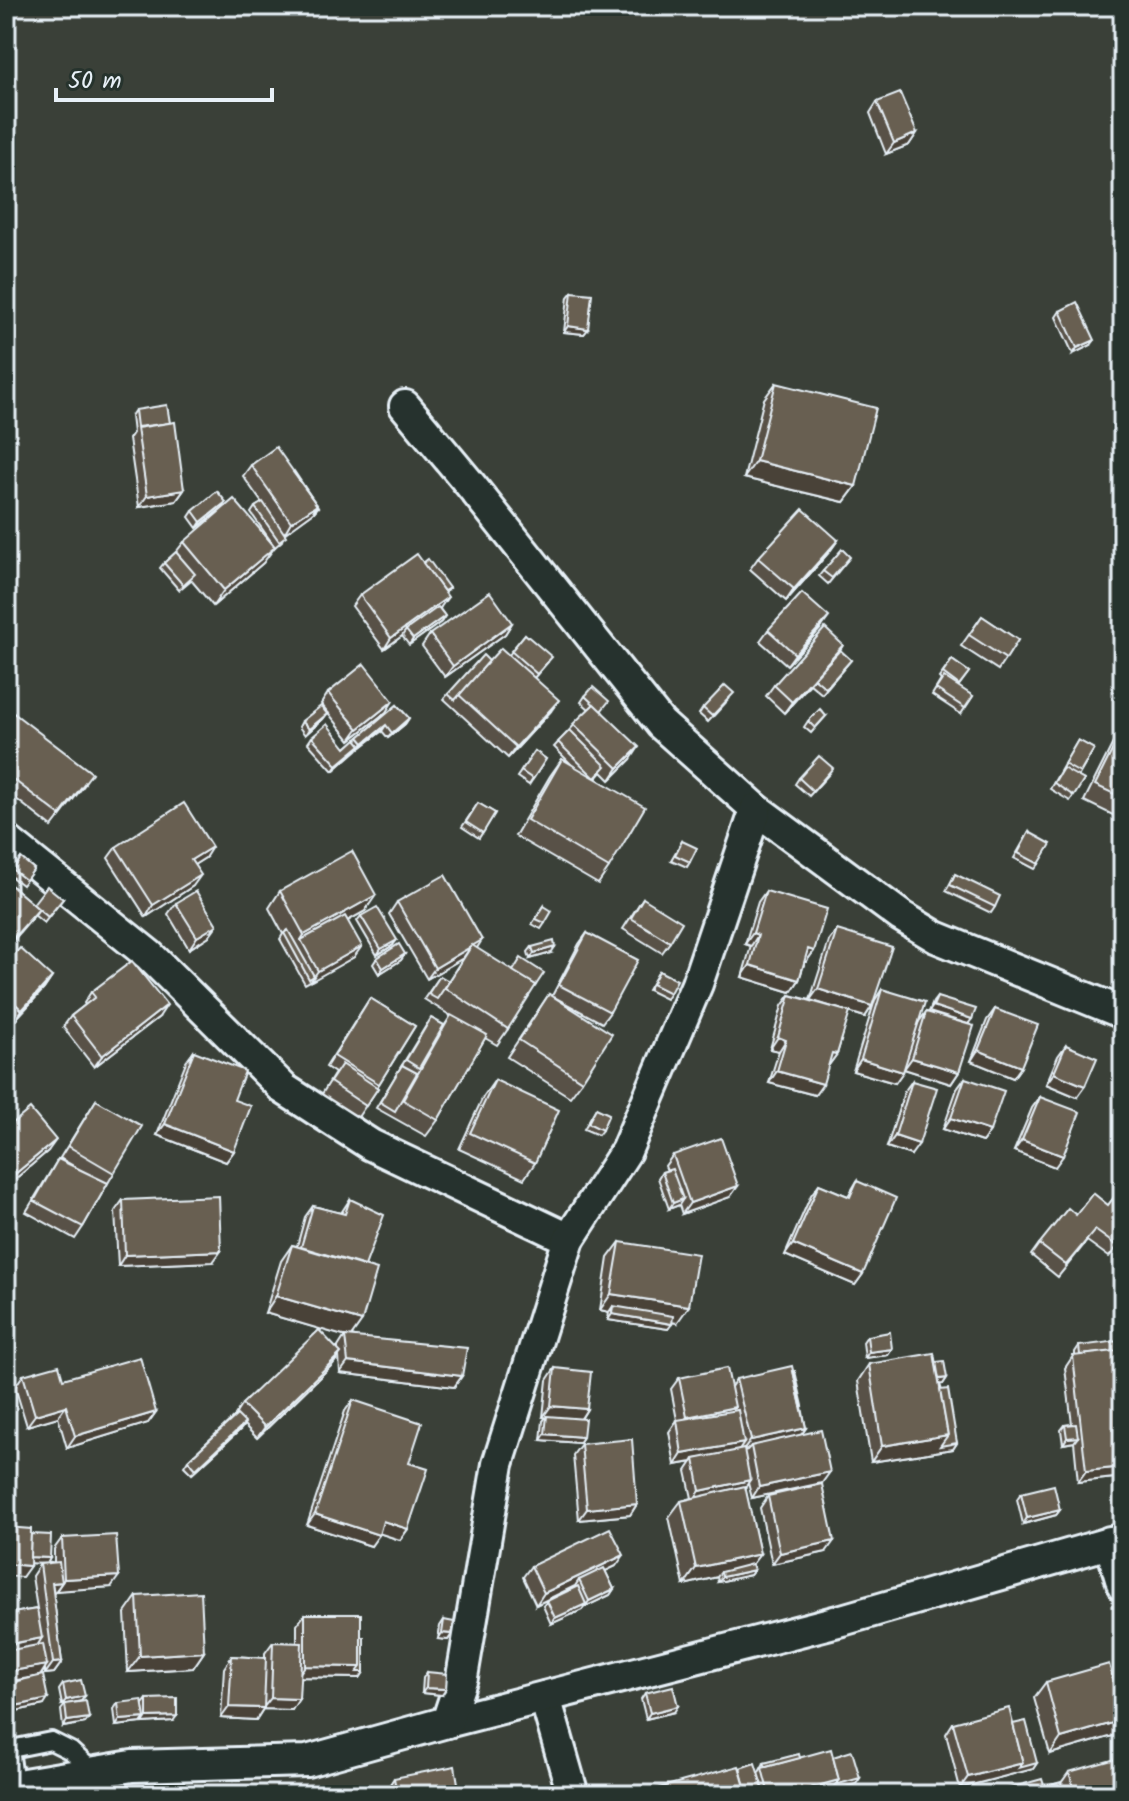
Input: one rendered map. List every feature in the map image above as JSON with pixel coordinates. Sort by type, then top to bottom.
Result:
[{"type":"street","points":[[405,406],[661,724],[756,809],[901,916],[936,937],[1123,1013]]},
{"type":"street","points":[[447,1722],[462,1677],[498,1464],[569,1239],[626,1151],[697,984],[756,809]]},
{"type":"street","points":[[6,840],[149,955],[284,1089],[371,1145],[569,1239]]},
{"type":"street","points":[[11,1786],[132,1766],[307,1761],[842,1620],[1116,1541],[1123,1586]]},
{"type":"street","points":[[545,1697],[573,1795]]},
{"type":"lane","points":[[11,1786],[8,1750],[51,1741],[71,1751],[95,1773]]},
{"type":"building","points":[[900,93],[917,133],[894,143],[877,102]]},
{"type":"building","points":[[572,292],[592,294],[588,329],[568,326]]},
{"type":"building","points":[[1077,302],[1095,340],[1077,348],[1060,311]]},
{"type":"building","points":[[776,383],[876,408],[856,486],[756,461]]},
{"type":"building","points":[[167,405],[170,423],[137,427],[135,410]]},
{"type":"building","points":[[175,422],[184,490],[147,496],[137,428]]},
{"type":"building","points":[[276,447],[317,505],[291,522],[251,465]]},
{"type":"building","points":[[217,491],[226,502],[201,522],[193,511]]},
{"type":"building","points":[[234,499],[275,547],[224,590],[184,542]]},
{"type":"building","points":[[263,502],[286,536],[279,541],[255,507]]},
{"type":"building","points":[[803,509],[838,540],[794,589],[758,558]]},
{"type":"building","points":[[842,549],[850,557],[832,578],[823,571]]},
{"type":"building","points":[[176,552],[195,574],[183,585],[164,563]]},
{"type":"building","points":[[417,554],[448,597],[391,638],[360,595]]},
{"type":"building","points":[[428,559],[449,588],[444,591],[423,563]]},
{"type":"building","points":[[490,592],[512,623],[453,666],[430,634]]},
{"type":"building","points":[[802,593],[829,617],[795,654],[768,630]]},
{"type":"building","points":[[438,607],[445,616],[413,639],[406,630]]},
{"type":"building","points":[[982,616],[1018,640],[1006,659],[969,635]]},
{"type":"building","points":[[825,628],[843,645],[792,702],[774,685]]},
{"type":"building","points":[[525,634],[552,657],[537,674],[511,651]]},
{"type":"building","points":[[501,648],[559,700],[516,747],[458,694]]},
{"type":"building","points":[[840,650],[851,660],[826,688],[814,678]]},
{"type":"building","points":[[483,655],[489,661],[455,700],[448,694]]},
{"type":"building","points":[[952,660],[969,672],[959,685],[943,673]]},
{"type":"building","points":[[364,664],[393,701],[358,729],[328,693]]},
{"type":"building","points":[[944,677],[973,696],[965,708],[936,689]]},
{"type":"building","points":[[725,685],[734,693],[712,716],[703,708]]},
{"type":"building","points":[[593,687],[609,701],[601,711],[585,696]]},
{"type":"building","points":[[594,704],[639,747],[618,768],[573,724]]},
{"type":"building","points":[[397,705],[409,718],[392,733],[386,725],[364,743],[359,737]]},
{"type":"building","points":[[321,706],[327,714],[309,729],[302,721]]},
{"type":"building","points":[[7,708],[92,773],[60,815],[6,774]]},
{"type":"building","points":[[820,709],[826,716],[815,728],[808,721]]},
{"type":"building","points":[[327,724],[346,748],[356,739],[361,745],[337,765],[312,737]]},
{"type":"building","points":[[1123,729],[1123,798],[1095,785]]},
{"type":"building","points":[[570,730],[606,766],[595,778],[558,742]]},
{"type":"building","points":[[1078,740],[1094,749],[1080,773],[1064,764]]},
{"type":"building","points":[[535,751],[546,759],[533,779],[521,771]]},
{"type":"building","points":[[819,756],[833,768],[813,791],[799,778]]},
{"type":"building","points":[[562,759],[645,807],[609,868],[527,820]]},
{"type":"building","points":[[1063,768],[1084,780],[1074,796],[1054,783]]},
{"type":"building","points":[[184,803],[212,847],[191,860],[201,875],[153,905],[116,847]]},
{"type":"building","points":[[478,803],[495,813],[483,833],[466,822]]},
{"type":"building","points":[[1029,832],[1051,844],[1039,864],[1018,853]]},
{"type":"building","points":[[682,841],[697,848],[690,862],[675,855]]},
{"type":"building","points":[[352,851],[376,895],[304,935],[280,891]]},
{"type":"building","points":[[21,858],[34,869],[26,880],[13,870]]},
{"type":"building","points":[[955,874],[1000,896],[995,907],[950,885]]},
{"type":"building","points":[[445,875],[482,940],[435,968],[397,902]]},
{"type":"building","points":[[6,881],[39,909],[8,944],[6,942]]},
{"type":"building","points":[[47,886],[63,899],[48,917],[33,904]]},
{"type":"building","points":[[196,891],[217,925],[197,937],[176,903]]},
{"type":"building","points":[[766,891],[827,909],[814,951],[808,949],[799,980],[750,965],[758,935],[753,933]]},
{"type":"building","points":[[643,898],[682,922],[670,942],[631,918]]},
{"type":"building","points":[[544,906],[552,911],[545,923],[536,919]]},
{"type":"building","points":[[377,907],[397,940],[381,949],[361,916]]},
{"type":"building","points":[[345,916],[362,946],[318,971],[301,940]]},
{"type":"building","points":[[288,930],[314,976],[309,979],[284,933]]},
{"type":"building","points":[[837,930],[892,947],[872,1006],[818,989]]},
{"type":"building","points":[[587,933],[638,960],[610,1012],[559,985]]},
{"type":"building","points":[[554,941],[555,947],[534,953],[532,947]]},
{"type":"building","points":[[399,944],[405,954],[383,968],[377,958]]},
{"type":"building","points":[[472,945],[536,985],[508,1029],[445,988]]},
{"type":"building","points":[[20,948],[52,977],[22,1010],[6,995],[6,963]]},
{"type":"building","points":[[521,958],[544,973],[536,985],[513,971]]},
{"type":"building","points":[[132,961],[167,1005],[102,1056],[71,1016],[95,997],[91,992]]},
{"type":"building","points":[[659,971],[677,980],[670,993],[652,984]]},
{"type":"building","points":[[440,976],[449,981],[437,999],[428,994]]},
{"type":"building","points":[[882,989],[925,1002],[903,1072],[861,1059]]},
{"type":"building","points":[[549,994],[612,1034],[582,1081],[519,1040]]},
{"type":"building","points":[[790,995],[850,1012],[837,1054],[832,1053],[823,1084],[777,1071],[786,1040],[778,1037]]},
{"type":"building","points":[[937,997],[976,1009],[972,1019],[933,1006]]},
{"type":"building","points":[[370,998],[415,1026],[379,1084],[334,1056]]},
{"type":"building","points":[[995,1009],[1038,1025],[1021,1067],[978,1050]]},
{"type":"building","points":[[926,1012],[974,1026],[959,1072],[912,1058]]},
{"type":"building","points":[[451,1015],[487,1035],[438,1120],[403,1100]]},
{"type":"building","points":[[431,1018],[444,1025],[419,1068],[406,1060]]},
{"type":"building","points":[[1066,1045],[1097,1058],[1085,1086],[1054,1073]]},
{"type":"building","points":[[194,1051],[245,1071],[234,1100],[251,1106],[234,1151],[165,1124]]},
{"type":"building","points":[[342,1064],[378,1088],[366,1106],[330,1082]]},
{"type":"building","points":[[402,1065],[417,1073],[395,1111],[380,1102]]},
{"type":"building","points":[[965,1078],[1004,1091],[990,1131],[951,1118]]},
{"type":"building","points":[[495,1080],[559,1110],[535,1163],[470,1133]]},
{"type":"building","points":[[912,1081],[937,1088],[919,1144],[895,1136]]},
{"type":"building","points":[[1040,1097],[1080,1112],[1063,1156],[1022,1140]]},
{"type":"building","points":[[96,1100],[142,1126],[114,1173],[68,1146]]},
{"type":"building","points":[[596,1108],[609,1114],[602,1130],[588,1123]]},
{"type":"building","points":[[30,1109],[56,1140],[15,1174],[6,1164],[6,1129]]},
{"type":"building","points":[[721,1138],[738,1186],[690,1203],[673,1155]]},
{"type":"building","points":[[58,1159],[108,1183],[83,1227],[34,1201]]},
{"type":"building","points":[[672,1169],[683,1199],[673,1203],[662,1172]]},
{"type":"building","points":[[857,1181],[896,1198],[863,1274],[793,1244],[819,1184],[850,1197]]},
{"type":"building","points":[[1123,1186],[1123,1238],[1117,1246],[1095,1230],[1066,1265],[1039,1244],[1068,1208],[1076,1215],[1093,1193],[1108,1205]]},
{"type":"building","points":[[219,1196],[221,1251],[125,1255],[123,1200]]},
{"type":"building","points":[[350,1199],[384,1215],[365,1266],[301,1247],[313,1206],[345,1214]]},
{"type":"building","points":[[620,1242],[698,1254],[689,1306],[611,1294]]},
{"type":"building","points":[[292,1245],[377,1270],[362,1321],[276,1296]]},
{"type":"building","points":[[613,1306],[673,1316],[672,1324],[612,1314]]},
{"type":"building","points":[[319,1330],[341,1353],[265,1427],[242,1404]]},
{"type":"building","points":[[890,1332],[892,1349],[869,1352],[867,1336]]},
{"type":"building","points":[[345,1336],[467,1348],[462,1376],[348,1362]]},
{"type":"building","points":[[1118,1341],[1119,1351],[1080,1355],[1079,1346]]},
{"type":"building","points":[[1123,1350],[1123,1467],[1086,1471],[1073,1356]]},
{"type":"building","points":[[934,1353],[948,1435],[882,1446],[869,1364]]},
{"type":"building","points":[[140,1357],[156,1412],[75,1436],[66,1406],[35,1415],[23,1375],[59,1365],[63,1379]]},
{"type":"building","points":[[944,1361],[947,1378],[939,1379],[936,1362]]},
{"type":"building","points":[[792,1366],[806,1428],[751,1440],[736,1379]]},
{"type":"building","points":[[555,1368],[591,1372],[587,1409],[551,1406]]},
{"type":"building","points":[[727,1368],[735,1407],[687,1417],[679,1378]]},
{"type":"building","points":[[795,1371],[803,1406],[801,1406]]},
{"type":"building","points":[[948,1389],[957,1443],[940,1446],[948,1435],[940,1390]]},
{"type":"building","points":[[353,1400],[422,1423],[409,1463],[428,1469],[408,1529],[383,1521],[379,1535],[315,1514]]},
{"type":"building","points":[[738,1410],[744,1443],[682,1454],[677,1420]]},
{"type":"building","points":[[237,1415],[245,1423],[196,1469],[188,1460]]},
{"type":"building","points":[[547,1416],[585,1419],[583,1437],[545,1434]]},
{"type":"building","points":[[1076,1424],[1078,1437],[1067,1438],[1065,1425]]},
{"type":"building","points":[[821,1430],[830,1472],[759,1487],[751,1446]]},
{"type":"building","points":[[632,1439],[637,1504],[587,1509],[581,1444]]},
{"type":"building","points":[[744,1449],[750,1480],[700,1491],[694,1459]]},
{"type":"building","points":[[822,1484],[834,1541],[780,1553],[768,1496]]},
{"type":"building","points":[[1054,1485],[1060,1510],[1027,1518],[1021,1493]]},
{"type":"building","points":[[745,1486],[760,1554],[696,1568],[681,1501]]},
{"type":"building","points":[[6,1527],[31,1529],[30,1566],[6,1564]]},
{"type":"building","points":[[610,1528],[624,1555],[544,1593],[531,1566]]},
{"type":"building","points":[[31,1534],[51,1535],[50,1558],[30,1557]]},
{"type":"building","points":[[116,1535],[119,1576],[64,1579],[62,1538]]},
{"type":"building","points":[[59,1562],[62,1582],[52,1583],[62,1662],[53,1663],[40,1564]]},
{"type":"building","points":[[752,1564],[754,1570],[722,1577],[721,1572]]},
{"type":"building","points":[[604,1568],[614,1589],[589,1601],[579,1580]]},
{"type":"building","points":[[578,1586],[586,1604],[555,1618],[547,1601]]},
{"type":"building","points":[[201,1592],[204,1652],[140,1656],[137,1596]]},
{"type":"building","points":[[37,1609],[42,1638],[10,1644],[6,1614]]},
{"type":"building","points":[[305,1614],[361,1614],[361,1667],[305,1666]]},
{"type":"building","points":[[444,1620],[454,1622],[452,1634],[442,1633]]},
{"type":"building","points":[[361,1637],[364,1637],[364,1672],[357,1672],[361,1667]]},
{"type":"building","points":[[273,1642],[302,1643],[299,1699],[271,1698]]},
{"type":"building","points":[[43,1644],[47,1665],[6,1672],[6,1651]]},
{"type":"building","points":[[232,1656],[266,1658],[264,1708],[229,1707]]},
{"type":"building","points":[[1109,1664],[1123,1720],[1061,1738],[1046,1682]]},
{"type":"building","points":[[427,1672],[447,1674],[446,1689],[426,1688]]},
{"type":"building","points":[[43,1675],[48,1699],[15,1706],[9,1683]]},
{"type":"building","points":[[81,1680],[85,1696],[66,1700],[63,1684]]},
{"type":"building","points":[[673,1686],[678,1706],[650,1713],[645,1693]]},
{"type":"building","points":[[177,1698],[177,1716],[147,1717],[147,1699]]},
{"type":"building","points":[[142,1700],[145,1718],[120,1720],[118,1703]]},
{"type":"building","points":[[86,1701],[89,1718],[67,1721],[65,1704]]},
{"type":"building","points":[[1009,1708],[1023,1763],[968,1777],[953,1723]]},
{"type":"building","points":[[1026,1721],[1037,1763],[1019,1768],[1023,1763],[1013,1724]]},
{"type":"building","points":[[831,1749],[839,1780],[784,1795],[769,1795],[762,1768]]},
{"type":"building","points":[[852,1751],[860,1778],[835,1785],[839,1780],[833,1757]]},
{"type":"building","points":[[799,1754],[800,1758],[766,1767],[764,1763]]},
{"type":"building","points":[[1123,1757],[1123,1795],[1076,1795],[1069,1772]]},
{"type":"building","points":[[755,1763],[765,1795],[747,1794],[740,1768]]},
{"type":"building","points":[[455,1766],[460,1795],[397,1795],[394,1778]]},
{"type":"building","points":[[739,1766],[747,1794],[633,1795]]},
{"type":"building","points":[[1042,1779],[1047,1795],[985,1795]]},
{"type":"building","points":[[1061,1782],[1064,1795],[1047,1795],[1044,1787]]},
{"type":"building","points":[[825,1788],[827,1795],[801,1795]]},
{"type":"building","points":[[846,1788],[847,1793],[833,1795],[832,1792]]}]
